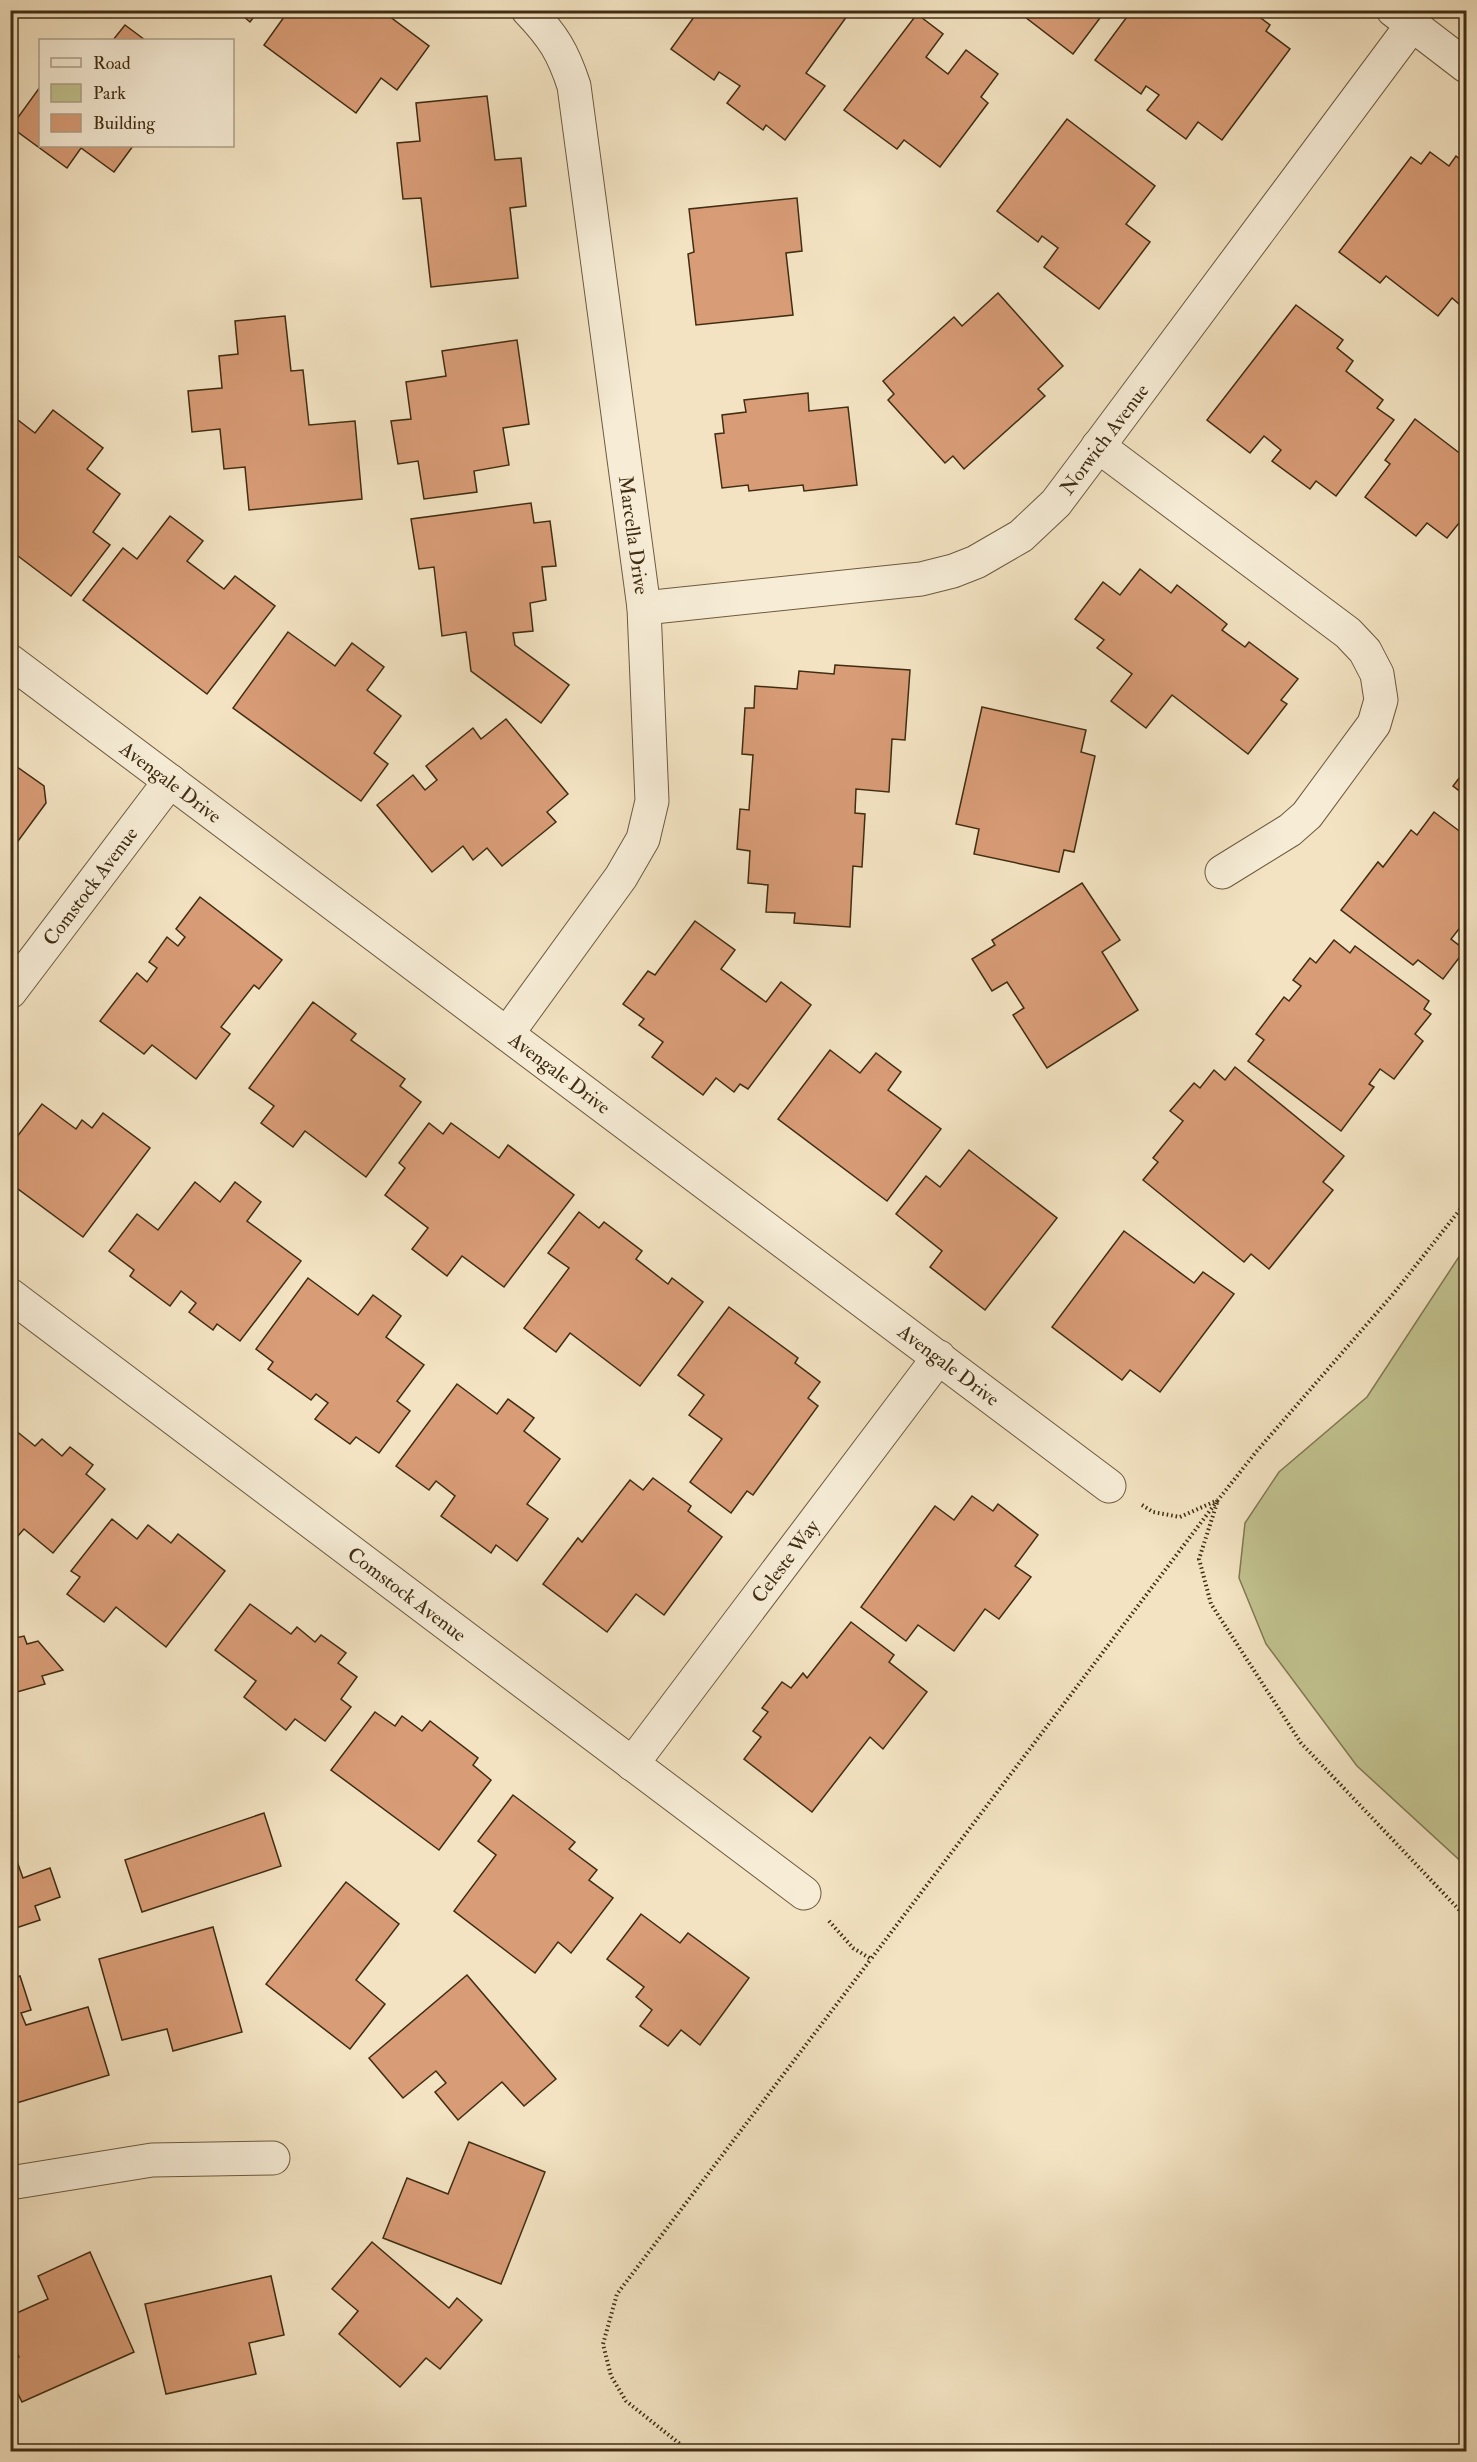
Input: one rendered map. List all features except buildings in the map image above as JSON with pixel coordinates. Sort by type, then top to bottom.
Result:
[{"type":"street","name":"Marcella Drive","points":[[507,1034],[609,895],[635,854],[646,830],[652,801],[644,608],[574,86],[564,56],[548,30],[528,10]]},
{"type":"street","name":"Norwich Avenue","points":[[644,608],[921,579],[953,571],[976,562],[1021,536],[1056,503],[1403,18]]},
{"type":"street","points":[[1403,18],[1467,66]]},
{"type":"street","points":[[1098,446],[1348,633],[1365,651],[1377,674],[1381,700],[1374,724],[1306,815],[1290,830],[1222,872]]},
{"type":"street","name":"Avengale Drive","points":[[10,661],[1108,1486]]},
{"type":"street","name":"Comstock Avenue","points":[[10,992],[170,781]]},
{"type":"street","name":"Comstock Avenue","points":[[10,1295],[804,1893]]},
{"type":"street","name":"Celeste Way","points":[[632,1764],[939,1357]]},
{"type":"street","points":[[10,2183],[152,2160],[273,2158]]},
{"type":"path","points":[[690,2451],[626,2401],[611,2376],[603,2344],[617,2294],[1218,1500],[1256,1452],[1394,1293],[1467,1202]]},
{"type":"path","points":[[1108,1486],[1153,1512],[1180,1517],[1218,1500]]},
{"type":"path","points":[[1218,1500],[1199,1559],[1211,1604],[1300,1743],[1467,1917]]},
{"type":"path","points":[[804,1893],[853,1948],[871,1959]]},
{"type":"green space","points":[[1466,1246],[1466,1866],[1357,1766],[1266,1644],[1239,1578],[1245,1523],[1279,1472],[1367,1397]]}]
